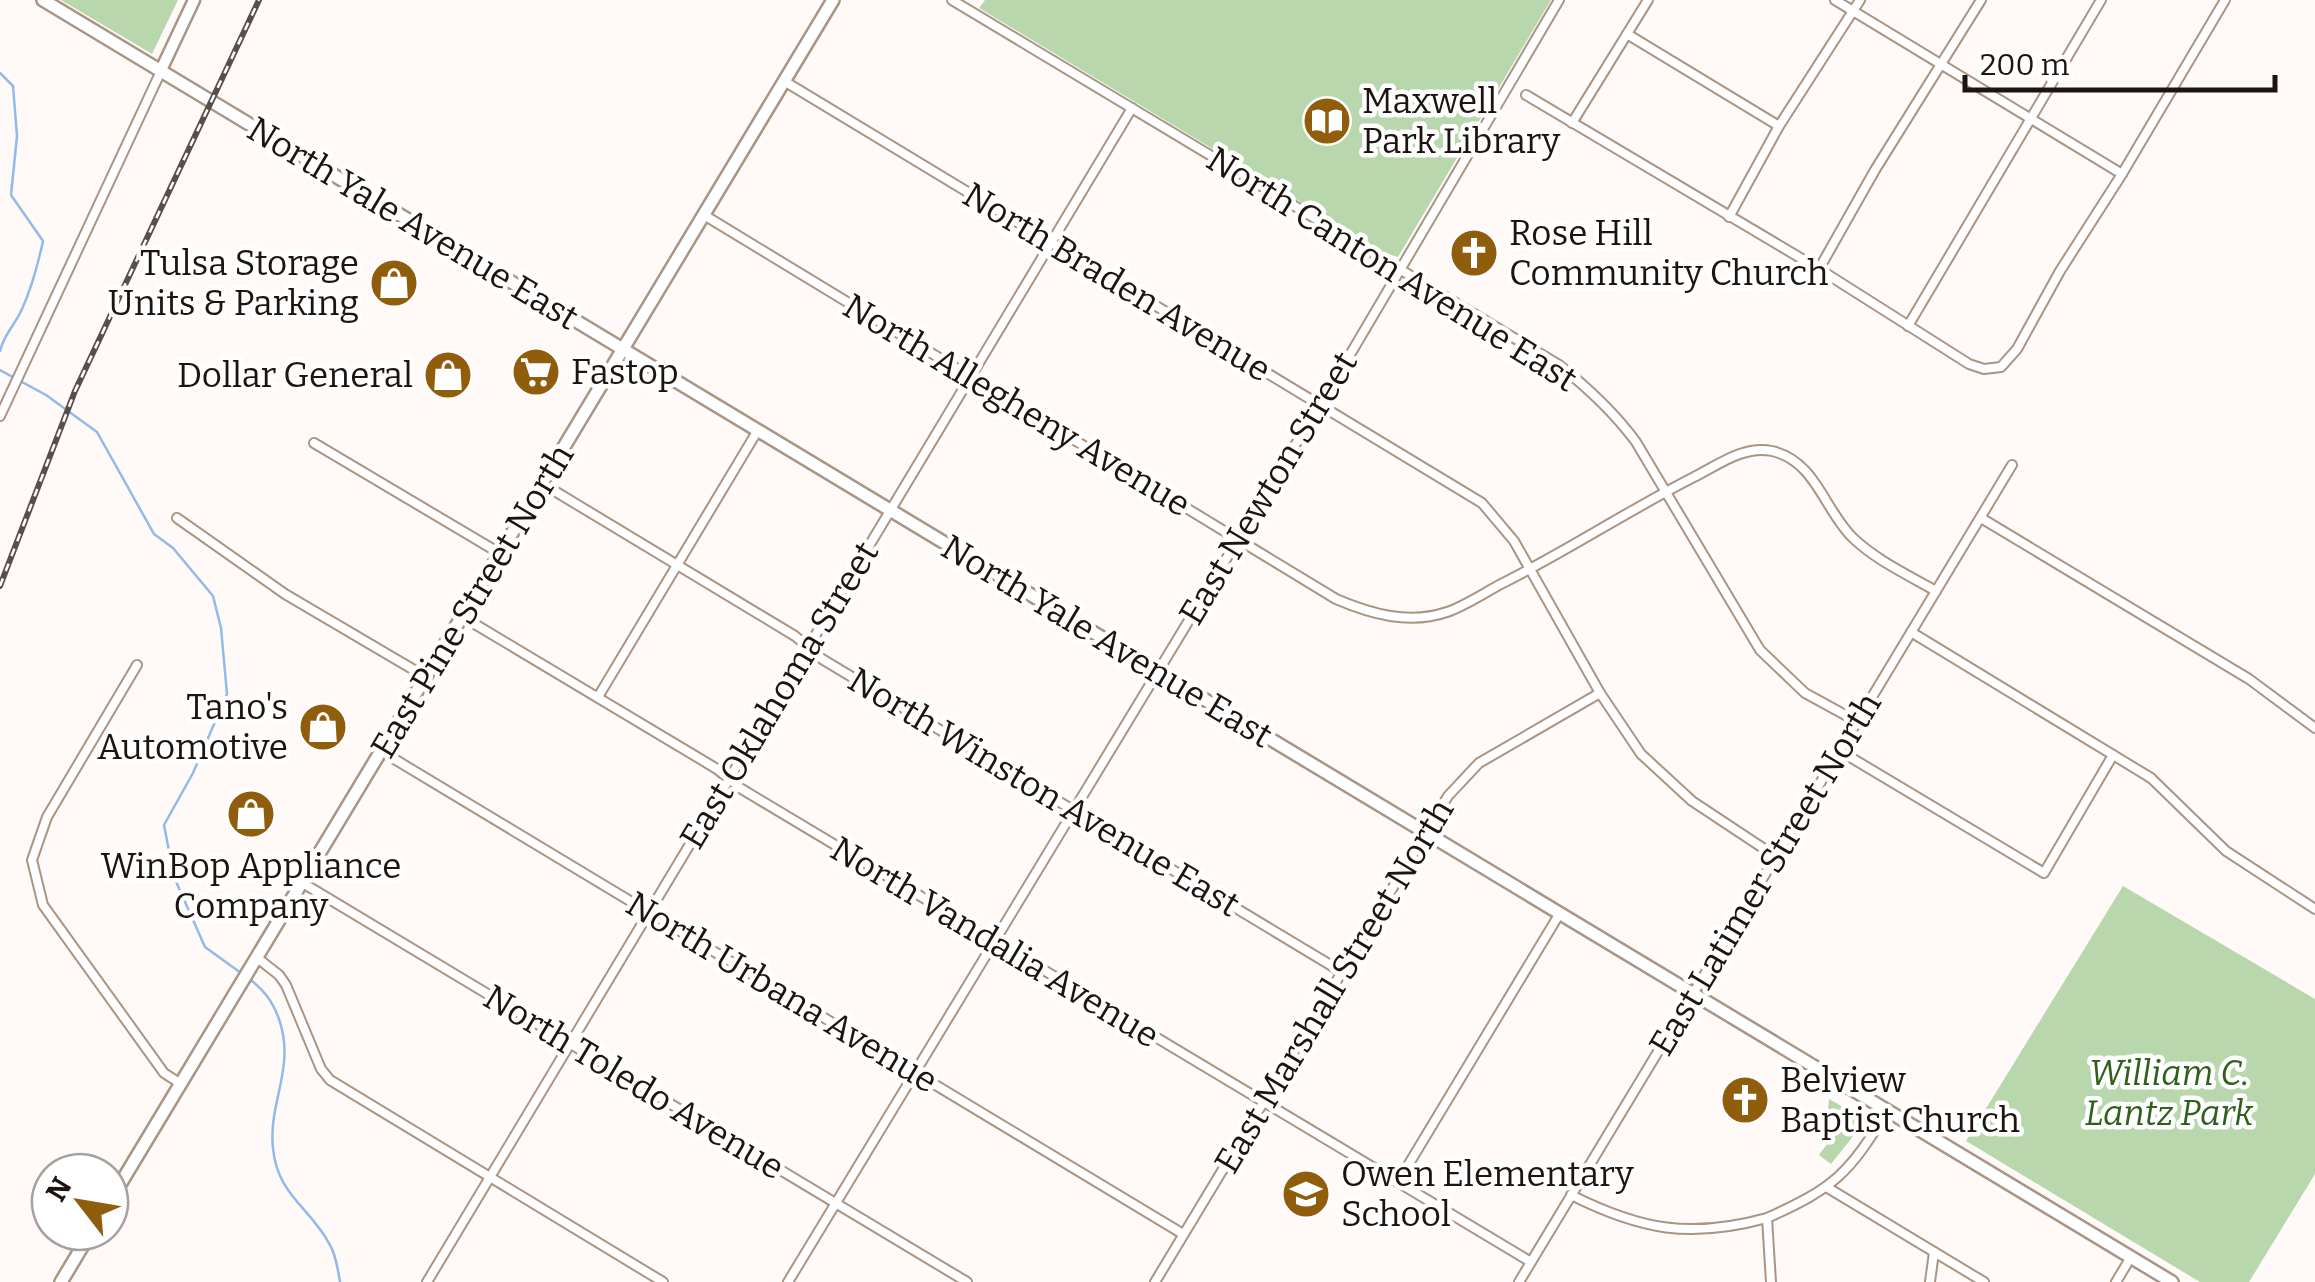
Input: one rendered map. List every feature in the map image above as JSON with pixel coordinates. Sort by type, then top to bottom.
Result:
[{"type":"main road","name":"North Yale Avenue East","points":[[43,0],[2172,1282]]},
{"type":"main road","name":"East Pine Street North","points":[[130,1168],[833,0]]},
{"type":"main road","points":[[61,1282],[79,1252]]},
{"type":"street","points":[[0,416],[194,0]]},
{"type":"street","name":"North Canton Avenue East","points":[[952,0],[1559,365],[1618,417],[1760,650],[1805,692],[1858,722]]},
{"type":"street","name":"East Newton Street","points":[[788,1282],[996,942],[1559,0]]},
{"type":"street","points":[[1572,123],[1648,0]]},
{"type":"street","points":[[1835,0],[2122,174]]},
{"type":"street","points":[[1729,217],[1779,126],[1860,0]]},
{"type":"street","points":[[1818,269],[1981,0]]},
{"type":"street","points":[[1908,326],[2101,0]]},
{"type":"street","points":[[1526,95],[1969,364],[1984,369],[2008,362],[2225,0]]},
{"type":"street","points":[[1628,34],[1779,126]]},
{"type":"street","name":"North Braden Avenue","points":[[784,81],[1482,503],[1506,528],[1530,569]]},
{"type":"street","name":"East Oklahoma Street","points":[[428,1282],[1132,108]]},
{"type":"street","name":"North Allegheny Avenue","points":[[704,215],[1336,599],[1380,616],[1446,612],[1665,492]]},
{"type":"street","points":[[598,697],[758,430]]},
{"type":"street","points":[[314,443],[501,554]]},
{"type":"street","points":[[1665,492],[1741,453],[1776,452],[1812,477],[1838,521],[1864,548],[1936,591]]},
{"type":"street","name":"East Latimer Street North","points":[[1519,1282],[2012,465]]},
{"type":"street","name":"North Winston Avenue East","points":[[542,484],[1342,972]]},
{"type":"street","points":[[177,518],[285,594],[426,677]]},
{"type":"street","points":[[1981,518],[2249,679],[2315,728]]},
{"type":"street","points":[[1530,569],[1600,694],[1656,772],[1692,802],[1775,856]]},
{"type":"street","name":"North Vandalia Avenue","points":[[463,617],[1531,1262]]},
{"type":"street","points":[[1911,632],[2151,778],[2240,862],[2315,909]]},
{"type":"street","points":[[137,664],[47,817],[32,860],[43,905],[164,1074],[182,1084]]},
{"type":"street","name":"East Marshall Street North","points":[[1155,1282],[1448,796],[1479,762],[1600,694]]},
{"type":"street","name":"North Urbana Avenue","points":[[381,751],[1184,1234]]},
{"type":"street","points":[[1840,751],[2044,873],[2114,755]]},
{"type":"street","name":"North Toledo Avenue","points":[[301,882],[967,1282]]},
{"type":"street","points":[[1398,1182],[1560,913]]},
{"type":"street","points":[[254,961],[279,975],[286,985],[330,1080],[663,1282]]},
{"type":"street","points":[[1571,1194],[1627,1220],[1678,1230],[1733,1227],[1767,1218],[1828,1188],[1858,1155],[1887,1110]]},
{"type":"street","points":[[1828,1188],[1984,1282]]},
{"type":"street","points":[[1767,1218],[1771,1282]]},
{"type":"street","points":[[1930,1282],[1934,1252]]},
{"type":"street","points":[[2116,1282],[2131,1257]]},
{"type":"green space","points":[[61,0],[178,0],[152,54]]},
{"type":"green space","points":[[985,0],[1551,0],[1398,257],[1385,253],[979,8]]},
{"type":"green space","name":"William C. Lantz Park","points":[[2123,886],[2315,999],[2315,1174],[2249,1282],[2200,1282],[1966,1141]]},
{"type":"green space","points":[[1829,1099],[1866,1120],[1831,1164],[1819,1155],[1844,1121],[1828,1109]]},
{"type":"waterway","points":[[0,73],[13,86],[17,136],[11,195],[43,241],[26,301],[0,351]]},
{"type":"waterway","points":[[0,370],[46,395],[97,432],[154,534],[173,548],[213,596],[221,628],[227,694],[193,773],[164,825],[174,877],[205,947],[241,973]]},
{"type":"waterway","points":[[247,977],[270,1001],[283,1037],[285,1053],[273,1131],[276,1164],[288,1190],[330,1245],[340,1282]]},
{"type":"railway","points":[[0,586],[75,391],[259,0]]},
{"type":"place","name":"Maxwell Park Library","points":[[1327,121]]},
{"type":"place","name":"Rose Hill Community Church","points":[[1474,253]]},
{"type":"place","name":"Tulsa Storage Units & Parking","points":[[394,283]]},
{"type":"place","name":"Fastop","points":[[536,372]]},
{"type":"place","name":"Dollar General","points":[[448,375]]},
{"type":"place","name":"Tano's Automotive","points":[[323,727]]},
{"type":"place","name":"WinBop Appliance Company","points":[[251,814]]},
{"type":"place","name":"Belview Baptist Church","points":[[1745,1100]]},
{"type":"place","name":"Owen Elementary School","points":[[1306,1194]]}]
